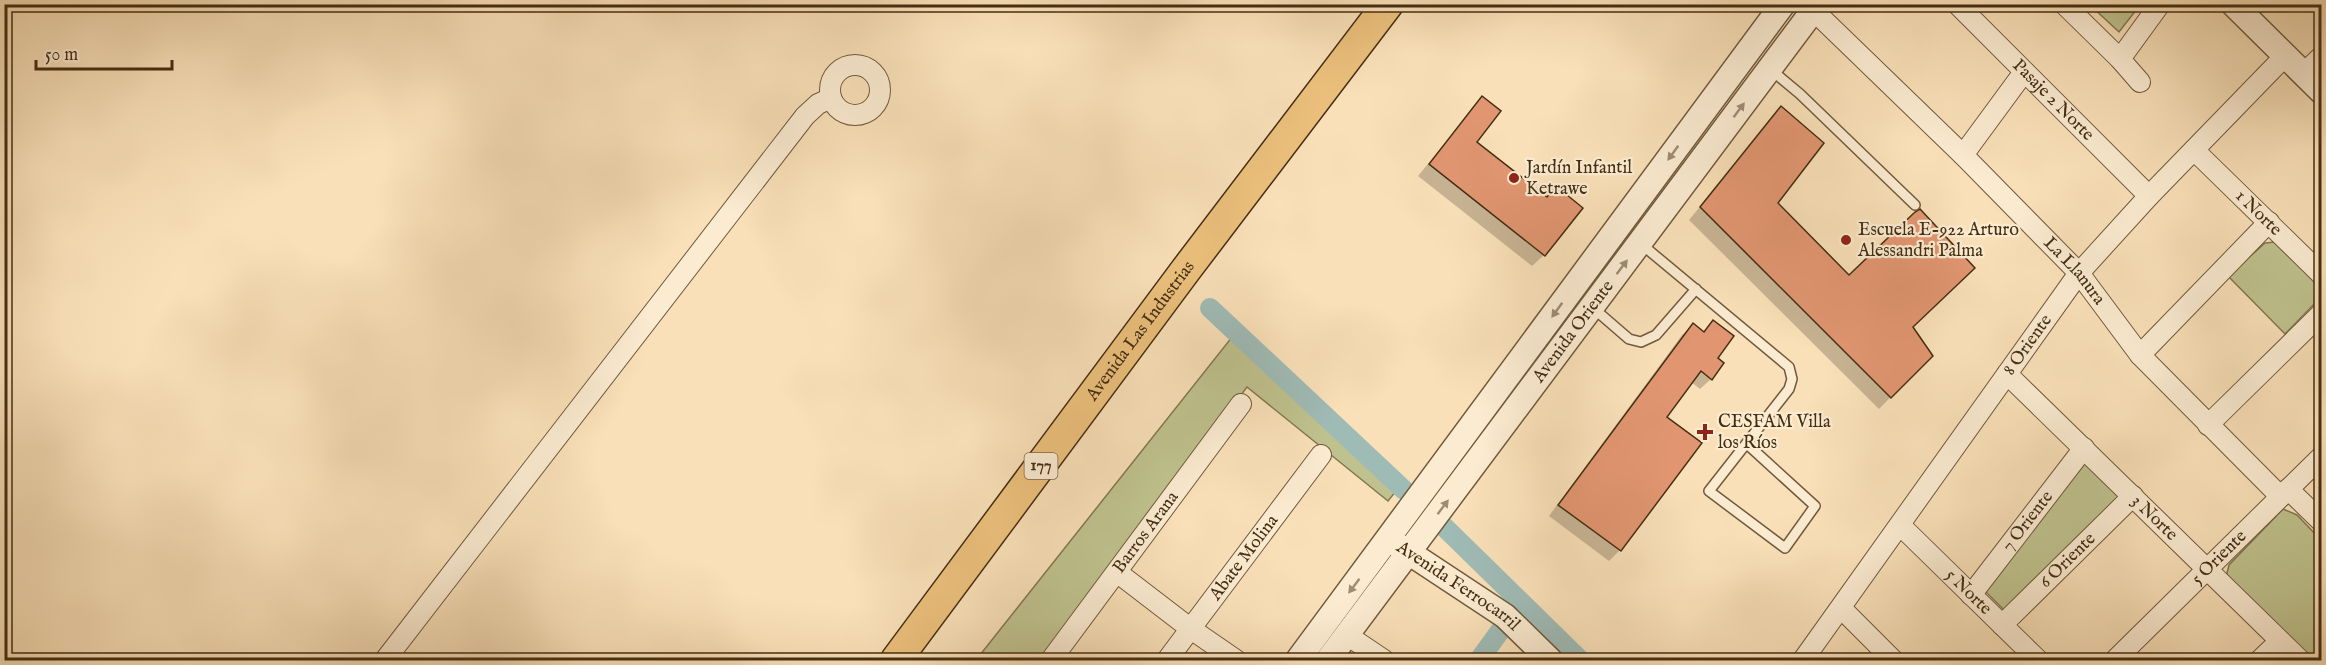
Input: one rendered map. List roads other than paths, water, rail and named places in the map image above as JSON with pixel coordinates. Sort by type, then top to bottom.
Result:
[{"type":"main road","name":"Avenida Las Industrias","points":[[896,660],[1185,271],[1388,4]]},
{"type":"street","name":"Avenida Oriente","points":[[1298,660],[1782,4]]},
{"type":"street","name":"Pasaje 2 Norte","points":[[1957,4],[2149,196]]},
{"type":"street","points":[[2064,4],[2121,59],[2140,82]]},
{"type":"street","points":[[2121,59],[2160,4]]},
{"type":"street","points":[[2236,6],[2322,92]]},
{"type":"street","name":"Avenida Oriente","points":[[1328,660],[1770,69],[1813,7]]},
{"type":"street","name":"La Llanura","points":[[1813,7],[2079,273],[2140,355],[2208,425],[2284,493],[2322,522]]},
{"type":"street","name":"8 Oriente","points":[[1803,660],[2079,273],[2149,196],[2285,56]]},
{"type":"street","points":[[2303,75],[2322,56]]},
{"type":"street","points":[[1963,156],[2024,72]]},
{"type":"street","points":[[385,660],[805,116],[818,104],[831,98]]},
{"type":"street","name":"1 Norte","points":[[2194,150],[2322,275]]},
{"type":"street","points":[[2140,355],[2269,222]]},
{"type":"street","points":[[2208,425],[2322,313]]},
{"type":"street","name":"3 Norte","points":[[2007,374],[2300,660]]},
{"type":"street","name":"Barros Arana","points":[[1051,660],[1118,573],[1241,404]]},
{"type":"street","name":"7 Oriente","points":[[1971,595],[2084,448]]},
{"type":"street","name":"Abate Molina","points":[[1167,660],[1322,454]]},
{"type":"street","name":"5 Oriente","points":[[2115,660],[2322,456]]},
{"type":"street","name":"6 Oriente","points":[[2002,625],[2133,496]]},
{"type":"street","name":"5 Norte","points":[[1900,525],[2038,660]]},
{"type":"street","name":"Avenida Ferrocarril","points":[[1389,539],[1408,554],[1505,616],[1550,660]]},
{"type":"street","points":[[1118,573],[1236,660]]},
{"type":"street","points":[[1841,608],[1893,660]]},
{"type":"street","points":[[1347,635],[1384,660]]},
{"type":"street","points":[[2260,660],[2280,641]]},
{"type":"lane","points":[[1770,69],[1800,94],[1915,205]]},
{"type":"lane","points":[[1640,243],[1784,362],[1792,374],[1789,389],[1709,491],[1785,548],[1815,506],[1747,444]]},
{"type":"lane","points":[[1592,307],[1629,339],[1641,342],[1656,335],[1696,290]]},
{"type":"waterway","points":[[1210,308],[1404,490]]},
{"type":"waterway","points":[[1429,512],[1580,660]]},
{"type":"waterway","points":[[1479,660],[1516,609]]},
{"type":"place","name":"Jardín Infantil Ketrawe","points":[[1514,178]]},
{"type":"place","name":"Escuela E-922 Arturo Alessandri Palma","points":[[1846,240]]},
{"type":"place","name":"CESFAM Villa los Ríos","points":[[1705,432]]}]
